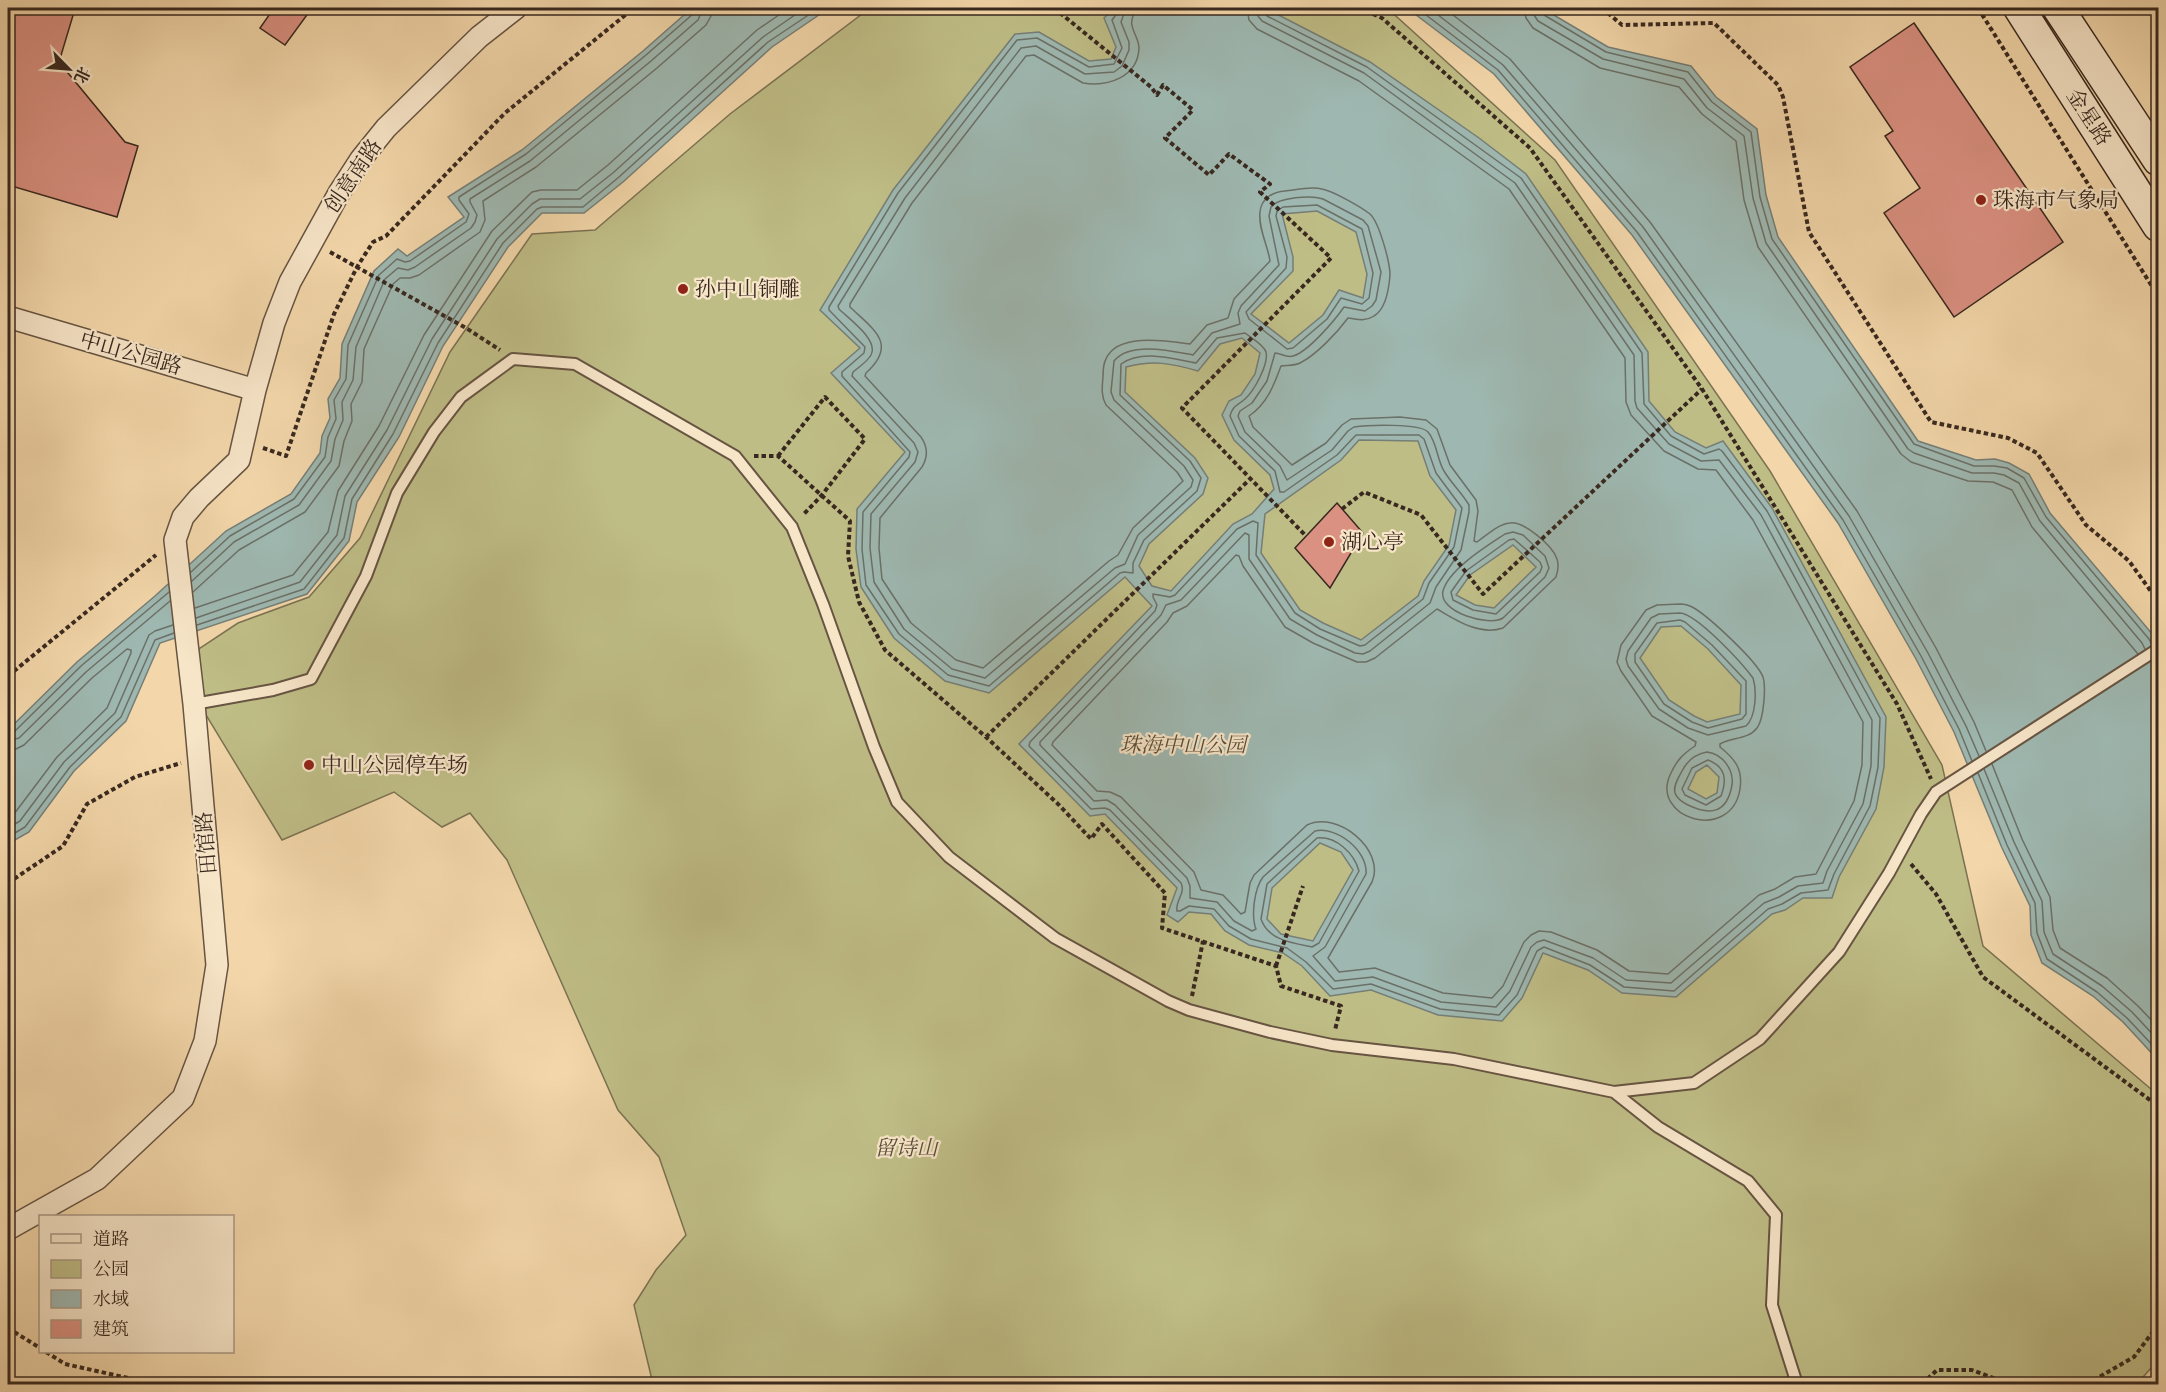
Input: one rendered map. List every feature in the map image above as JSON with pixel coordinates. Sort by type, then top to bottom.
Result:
[{"type":"street","name":"创意南路","points":[[255,390],[274,323],[290,282],[310,242],[361,159],[386,128],[479,37],[516,8]]},
{"type":"street","name":"金星路","points":[[2019,8],[2158,226]]},
{"type":"street","name":"金星路","points":[[2058,8],[2158,160]]},
{"type":"street","name":"中山公园路","points":[[8,317],[255,390]]},
{"type":"street","name":"田馆路","points":[[8,1229],[97,1179],[183,1098],[205,1041],[217,965],[194,704],[175,540],[183,517],[199,498],[239,460],[255,390]]},
{"type":"lane","points":[[194,704],[273,690],[311,679],[366,576],[397,493],[434,432],[460,397],[513,359],[575,364],[735,456],[792,527],[823,604],[874,747],[897,802],[949,857],[1055,938],[1189,1011],[1269,1032],[1332,1045],[1454,1059],[1614,1092],[1694,1083],[1760,1039],[1839,952],[1936,792],[2158,649]]},
{"type":"lane","points":[[1614,1092],[1658,1127],[1748,1181],[1776,1215],[1772,1305],[1797,1384]]},
{"type":"path","points":[[243,442],[286,456],[334,314],[357,267],[373,242],[386,236],[505,113],[634,8]]},
{"type":"path","points":[[1023,8],[1038,8]]},
{"type":"path","points":[[1054,8],[1151,87],[1157,95],[1163,85],[1193,110],[1165,138],[1209,175],[1229,154],[1270,184],[1260,192],[1331,258],[1182,408],[1306,536]]},
{"type":"path","points":[[1359,8],[1382,18],[1530,148],[1702,389],[1897,704],[1936,792]]},
{"type":"path","points":[[1602,8],[1622,25],[1714,23],[1778,86],[1783,97],[1809,232],[1931,422],[2008,438],[2037,453],[2086,525],[2129,561],[2158,601]]},
{"type":"path","points":[[1978,8],[2158,296]]},
{"type":"path","points":[[310,242],[466,328],[513,359]]},
{"type":"path","points":[[1342,509],[1364,492],[1421,515],[1483,594],[1702,389]]},
{"type":"path","points":[[778,456],[825,397],[865,439],[822,495],[792,527]]},
{"type":"path","points":[[735,456],[778,456],[850,521],[848,556],[859,602],[885,650],[986,737],[1058,804],[1091,839],[1102,824],[1165,893],[1162,928],[1276,966]]},
{"type":"path","points":[[986,737],[1250,478]]},
{"type":"path","points":[[8,676],[175,540]]},
{"type":"path","points":[[8,883],[63,846],[87,804],[135,777],[198,757]]},
{"type":"path","points":[[1900,852],[1936,894],[1983,977],[2158,1108]]},
{"type":"path","points":[[1303,886],[1276,966],[1281,986],[1341,1006],[1332,1045]]},
{"type":"path","points":[[1189,1011],[1203,941]]},
{"type":"path","points":[[2087,1384],[2134,1357],[2158,1325]]},
{"type":"path","points":[[8,1328],[39,1347]]},
{"type":"path","points":[[48,1353],[65,1364],[155,1384]]},
{"type":"path","points":[[1922,1384],[1937,1370],[1972,1370],[2009,1384]]},
{"type":"green space","name":"珠海中山公园","points":[[870,8],[1387,8],[1555,160],[1770,471],[1942,765],[1983,946],[2158,1095],[2158,1360],[2137,1384],[653,1384],[634,1305],[656,1270],[686,1235],[659,1157],[618,1110],[507,860],[470,813],[442,827],[394,792],[282,840],[206,715],[197,650],[238,623],[309,597],[360,538],[450,352],[532,234],[595,230],[730,114]]},
{"type":"water","points":[[692,8],[829,8],[772,47],[623,182],[584,213],[542,213],[508,247],[443,346],[399,437],[357,502],[349,541],[307,594],[160,643],[126,721],[74,771],[29,832],[8,844],[8,730],[77,662],[155,596],[226,531],[291,494],[320,453],[322,436],[330,418],[328,399],[340,378],[342,344],[374,271],[398,249],[407,256],[464,217],[448,197],[522,150]]},
{"type":"water","points":[[1115,8],[1265,8],[1370,62],[1479,138],[1526,174],[1648,352],[1649,401],[1675,432],[1706,448],[1723,441],[1772,508],[1886,717],[1884,767],[1876,809],[1839,877],[1832,898],[1803,898],[1785,910],[1772,914],[1676,997],[1622,993],[1588,970],[1543,953],[1522,998],[1502,1021],[1438,1015],[1371,990],[1330,996],[1302,966],[1283,953],[1249,945],[1225,931],[1211,914],[1189,912],[1178,922],[1167,915],[1177,888],[1105,814],[1090,816],[1019,744],[1152,606],[1125,577],[989,693],[945,681],[894,638],[861,587],[856,549],[857,509],[905,452],[831,373],[860,348],[820,310],[893,190],[1015,34],[1039,32],[1089,61],[1111,59],[1116,47],[1104,18]],"holes":[[[1317,211],[1356,232],[1367,274],[1363,298],[1339,290],[1323,315],[1289,343],[1251,314],[1293,271],[1293,257],[1282,214]],[[1242,338],[1260,353],[1255,374],[1241,395],[1229,401],[1222,415],[1234,440],[1270,475],[1274,489],[1252,514],[1233,524],[1171,591],[1152,586],[1139,566],[1149,544],[1203,494],[1208,478],[1195,458],[1125,392],[1126,367],[1162,363],[1198,371],[1220,344]],[[1359,440],[1418,441],[1430,476],[1456,510],[1449,545],[1424,581],[1418,596],[1361,640],[1300,610],[1261,553],[1265,514],[1341,460]],[[1513,545],[1536,567],[1494,608],[1475,605],[1456,595],[1470,575]],[[1681,626],[1708,649],[1741,685],[1740,714],[1707,722],[1694,716],[1669,700],[1640,658],[1661,627]],[[1707,765],[1719,777],[1717,793],[1706,799],[1688,789],[1696,772]],[[1320,843],[1341,852],[1353,870],[1313,941],[1281,934],[1267,919],[1272,888]]]},
{"type":"water","points":[[1407,8],[1542,8],[1608,47],[1691,66],[1716,97],[1757,129],[1766,195],[1778,237],[1918,441],[1976,460],[1995,459],[2009,463],[2029,474],[2050,513],[2154,636],[2158,650],[2158,1060],[2123,1022],[2093,996],[2042,963],[2031,935],[2030,906],[2002,848],[1954,732],[1916,659],[1838,523],[1632,235],[1494,74]]},
{"type":"building","points":[[8,8],[60,8],[74,12],[59,62],[125,142],[138,146],[117,217],[8,185]]},
{"type":"building","points":[[274,8],[312,8],[285,45],[260,28]]},
{"type":"building","points":[[1914,23],[2063,242],[1954,317],[1884,213],[1920,188],[1885,136],[1893,131],[1850,67]]},
{"type":"building","name":"湖心亭","points":[[1337,503],[1363,533],[1330,588],[1295,548]]},
{"type":"place","name":"珠海市气象局","points":[[1981,200]]},
{"type":"place","name":"孙中山铜雕","points":[[683,289]]},
{"type":"place","name":"湖心亭","points":[[1329,542]]},
{"type":"place","name":"中山公园停车场","points":[[309,765]]},
{"type":"park label","name":"留诗山","points":[[906,1148]]}]
